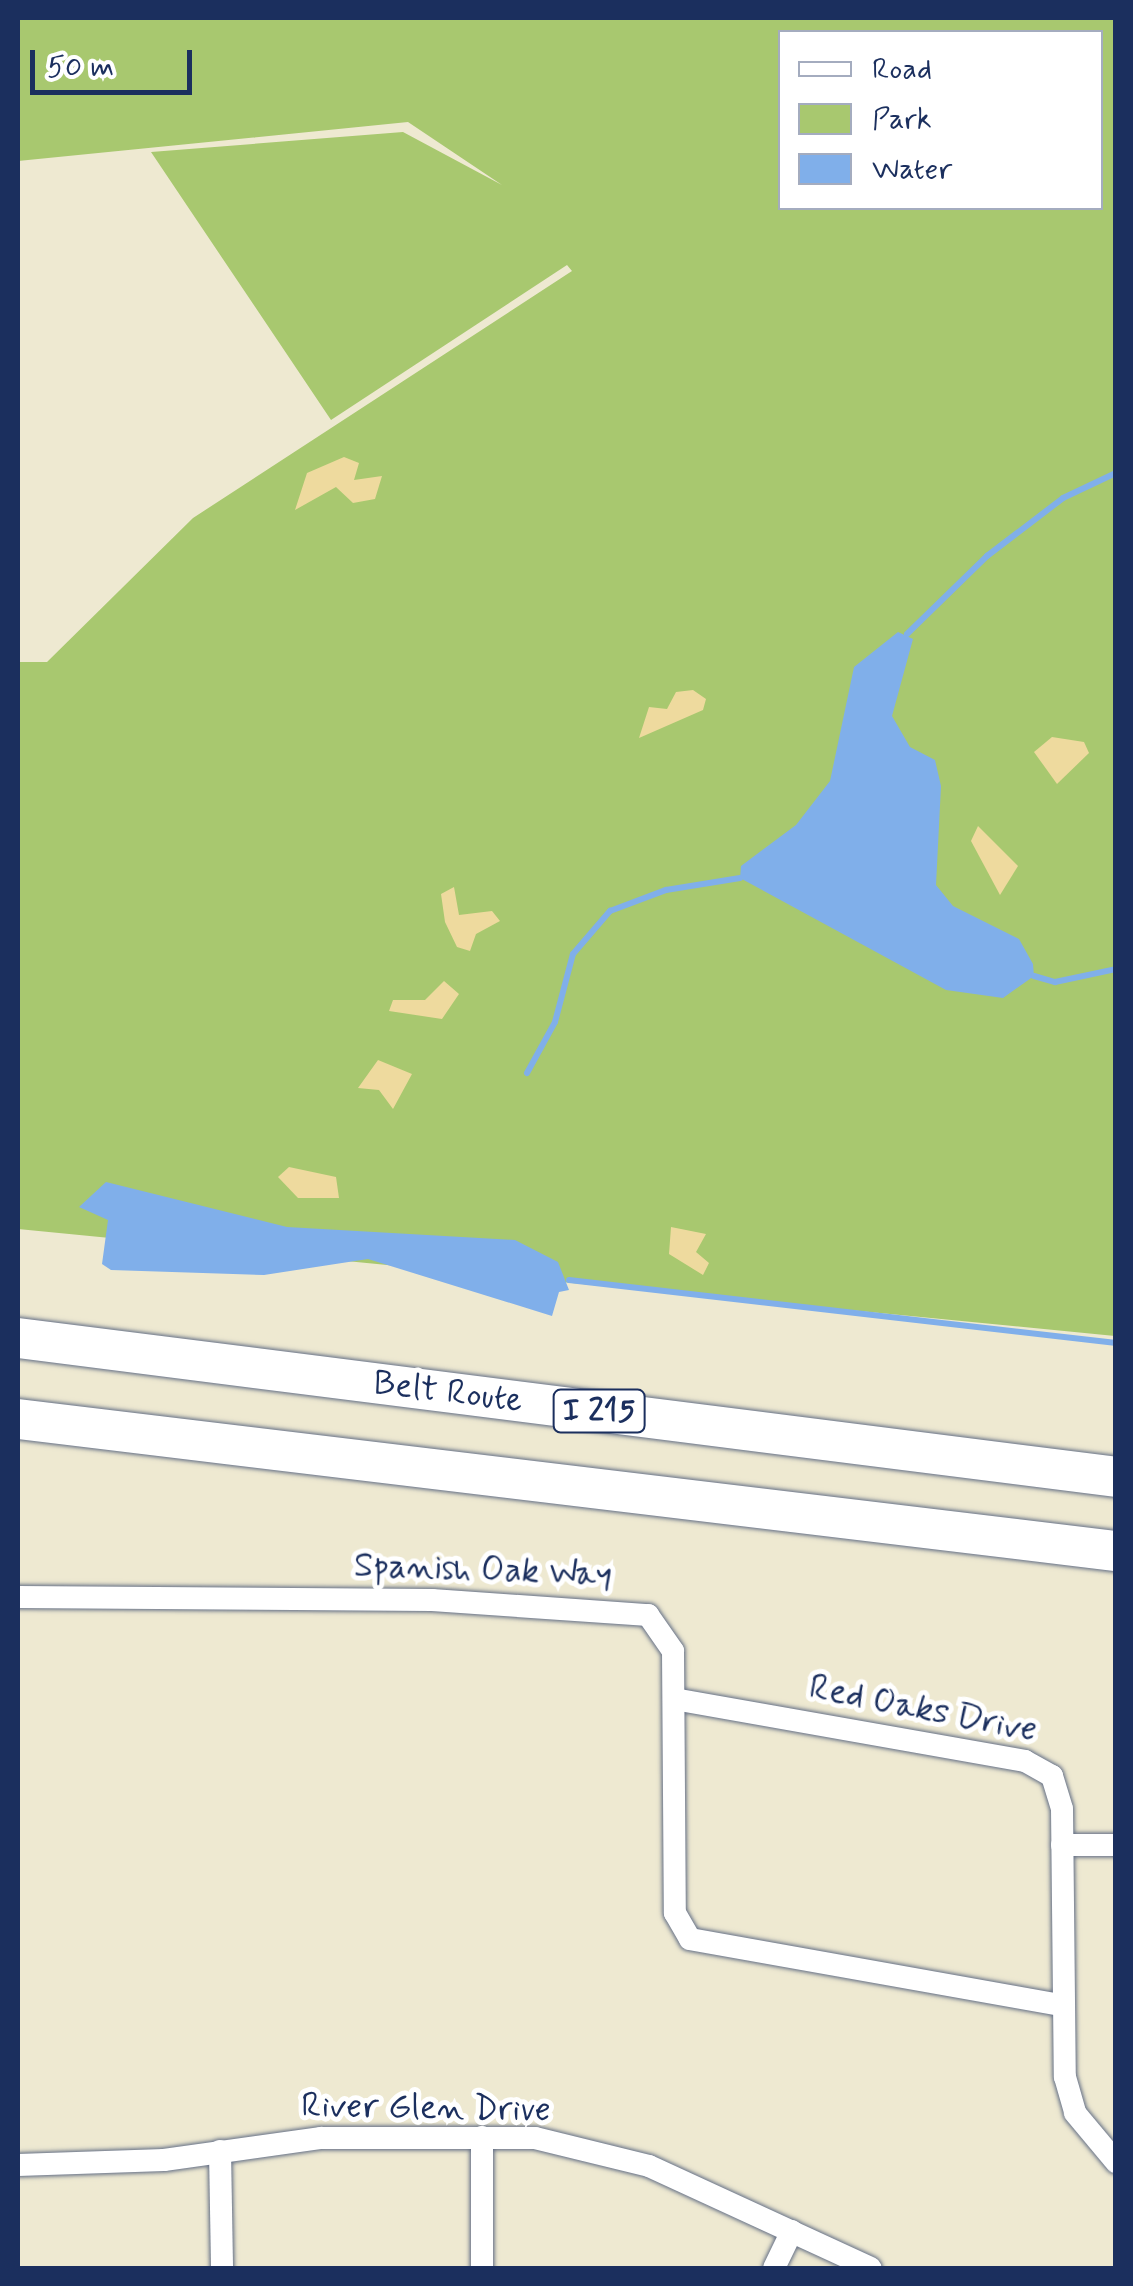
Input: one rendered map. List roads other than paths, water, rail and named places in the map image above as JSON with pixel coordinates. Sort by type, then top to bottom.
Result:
[{"type":"highway","name":"Belt Route","points":[[18,1338],[1116,1476]]},
{"type":"highway","name":"I 215","points":[[18,1419],[232,1450],[1116,1551]]},
{"type":"highway","points":[[18,1443],[232,1450]]},
{"type":"street","name":"Spanish Oak Way","points":[[18,1597],[630,1611],[667,1632],[674,1699],[674,1912],[690,1939],[1062,2005]]},
{"type":"street","name":"Red Oaks Drive","points":[[674,1699],[1025,1762],[1058,1784],[1062,2005],[1068,2097],[1116,2162]]},
{"type":"street","points":[[1062,1845],[1116,1845]]},
{"type":"street","points":[[482,2137],[482,2268]]},
{"type":"street","name":"River Glen Drive","points":[[18,2165],[220,2151],[321,2138],[482,2137],[592,2149],[792,2231],[871,2268]]},
{"type":"street","points":[[220,2151],[222,2268]]},
{"type":"street","points":[[774,2268],[792,2231]]},
{"type":"water","points":[[898,632],[913,639],[892,716],[910,747],[935,760],[941,786],[936,885],[953,906],[1019,939],[1033,964],[1034,976],[1003,998],[946,990],[740,878],[741,866],[796,825],[830,781],[854,667]]},
{"type":"water","points":[[106,1182],[287,1227],[515,1240],[558,1262],[569,1290],[559,1292],[552,1316],[368,1259],[264,1275],[111,1270],[102,1264],[108,1220],[79,1207]]},
{"type":"waterway","points":[[907,634],[987,556],[1063,498],[1116,473]]},
{"type":"waterway","points":[[527,1073],[555,1022],[573,954],[610,911],[666,890],[740,878]]},
{"type":"waterway","points":[[1034,976],[1055,982],[1116,969]]},
{"type":"waterway","points":[[569,1280],[1116,1343]]}]
